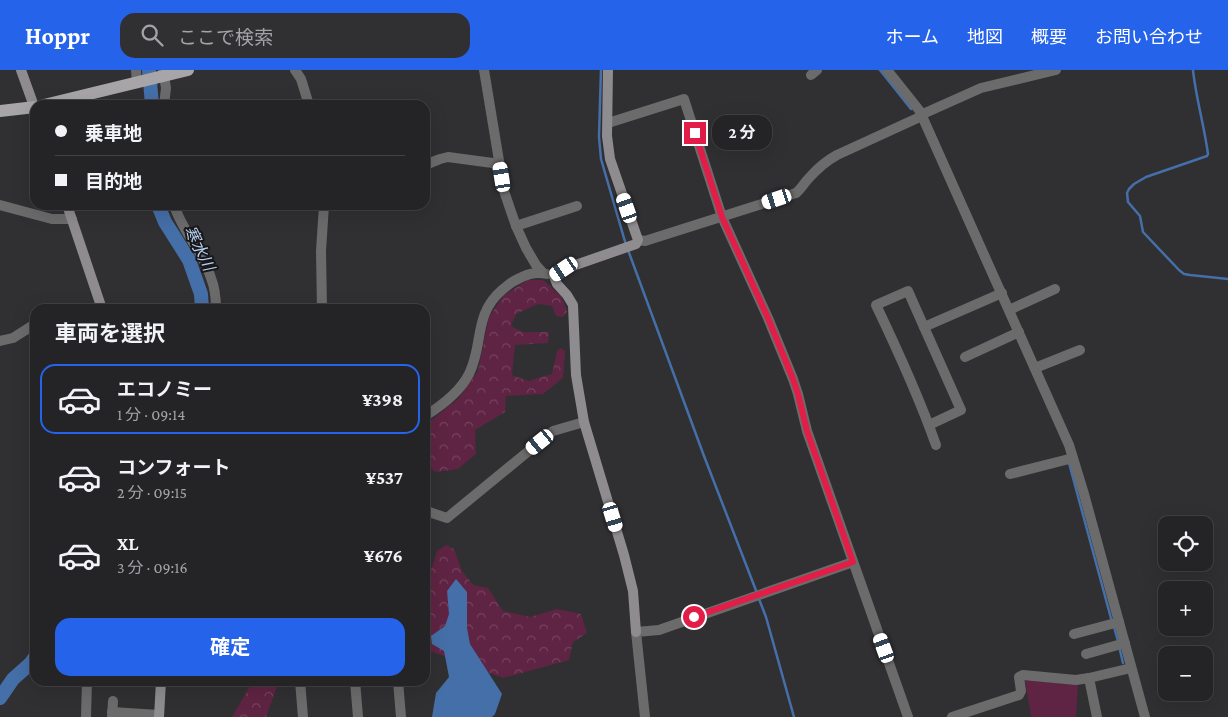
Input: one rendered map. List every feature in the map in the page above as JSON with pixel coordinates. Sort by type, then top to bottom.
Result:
[{"type":"main road","points":[[60,100],[136,76],[188,70]]},
{"type":"main road","points":[[0,111],[30,108]]},
{"type":"street","points":[[21,70],[32,100]]},
{"type":"street","points":[[295,70],[301,79],[307,100]]},
{"type":"street","points":[[484,70],[504,191],[516,226],[542,273]]},
{"type":"street","points":[[608,70],[607,136],[610,159],[631,245]]},
{"type":"street","points":[[887,70],[922,116],[1002,293],[1073,458],[1145,717]]},
{"type":"street","points":[[430,413],[460,388],[468,376],[474,363],[482,320],[486,309],[510,283],[526,274],[536,272],[554,276],[564,269],[631,245],[796,193],[826,161],[925,113],[981,88],[1056,70]]},
{"type":"street","points":[[164,73],[166,88],[165,100]]},
{"type":"street","points":[[608,123],[684,100],[722,217],[768,318],[793,379],[807,431],[908,717]]},
{"type":"street","points":[[430,163],[448,157],[500,164]]},
{"type":"street","points":[[0,205],[52,219],[72,219]]},
{"type":"street","points":[[516,226],[577,206]]},
{"type":"street","points":[[69,210],[100,304]]},
{"type":"street","points":[[176,210],[184,229],[211,276],[216,304]]},
{"type":"street","points":[[322,304],[321,251],[324,210]]},
{"type":"street","points":[[554,276],[557,284],[573,305],[576,375],[584,422],[633,591],[645,717]]},
{"type":"street","points":[[1009,310],[1055,289]]},
{"type":"street","points":[[929,425],[961,410],[908,291],[876,306],[936,445]]},
{"type":"street","points":[[924,327],[1002,293]]},
{"type":"street","points":[[0,341],[13,338],[30,327]]},
{"type":"street","points":[[965,358],[1019,332]]},
{"type":"street","points":[[1035,368],[1080,350]]},
{"type":"street","points":[[430,512],[447,518],[553,431],[584,422]]},
{"type":"street","points":[[1010,474],[1073,458]]},
{"type":"street","points":[[636,632],[659,630],[853,562]]},
{"type":"street","points":[[1074,634],[1119,622]]},
{"type":"street","points":[[1086,654],[1125,643]]},
{"type":"street","points":[[952,717],[1019,695],[1021,691],[1018,677],[1023,675],[1039,675],[1076,680],[1131,668]]},
{"type":"street","points":[[1089,678],[1097,717]]},
{"type":"street","points":[[86,717],[87,686]]},
{"type":"street","points":[[113,700],[112,714],[159,716],[161,686]]},
{"type":"street","points":[[300,686],[303,717]]},
{"type":"street","points":[[355,686],[358,717]]},
{"type":"street","points":[[398,686],[401,717]]},
{"type":"green space","points":[[528,280],[543,280],[562,297],[567,312],[563,317],[556,316],[552,306],[538,304],[516,314],[511,326],[523,332],[549,332],[548,343],[515,345],[512,375],[528,381],[552,374],[557,351],[561,348],[565,351],[563,378],[543,394],[506,396],[505,412],[475,430],[476,454],[458,469],[436,472],[430,468],[430,421],[459,398],[478,371],[489,317],[504,295]]},
{"type":"green space","points":[[446,545],[454,549],[462,571],[473,585],[488,588],[503,611],[530,617],[557,609],[581,614],[587,633],[573,642],[569,660],[503,678],[430,651],[430,571],[437,551]]},
{"type":"green space","points":[[1025,680],[1078,685],[1076,717],[1031,717]]},
{"type":"green space","points":[[250,686],[277,686],[266,717],[232,717]]},
{"type":"water","points":[[456,579],[467,592],[467,628],[470,644],[502,694],[495,714],[492,717],[432,717],[436,693],[449,677],[444,651],[432,644],[431,636],[445,626],[449,614],[447,591]]},
{"type":"waterway","name":"寒水川","points":[[149,70],[152,100]]},
{"type":"waterway","points":[[601,70],[599,137],[601,159],[626,245]]},
{"type":"waterway","points":[[880,70],[911,109]]},
{"type":"waterway","points":[[1193,70],[1208,154],[1207,156],[1146,177],[1134,184],[1127,193],[1128,202],[1140,216],[1143,232],[1184,274],[1228,279]]},
{"type":"waterway","name":"寒水川","points":[[160,210],[165,222],[189,260],[201,294],[202,304]]},
{"type":"waterway","points":[[628,250],[757,593]]},
{"type":"waterway","points":[[1069,463],[1112,622]]},
{"type":"waterway","points":[[759,599],[766,617],[794,717]]},
{"type":"waterway","points":[[1114,627],[1118,641]]},
{"type":"waterway","points":[[1119,646],[1123,663]]},
{"type":"waterway","name":"寒水川","points":[[0,698],[13,679],[30,664]]},
{"type":"route","points":[[694,617],[853,562],[807,431],[793,379],[768,318],[722,217],[695,133]]}]
